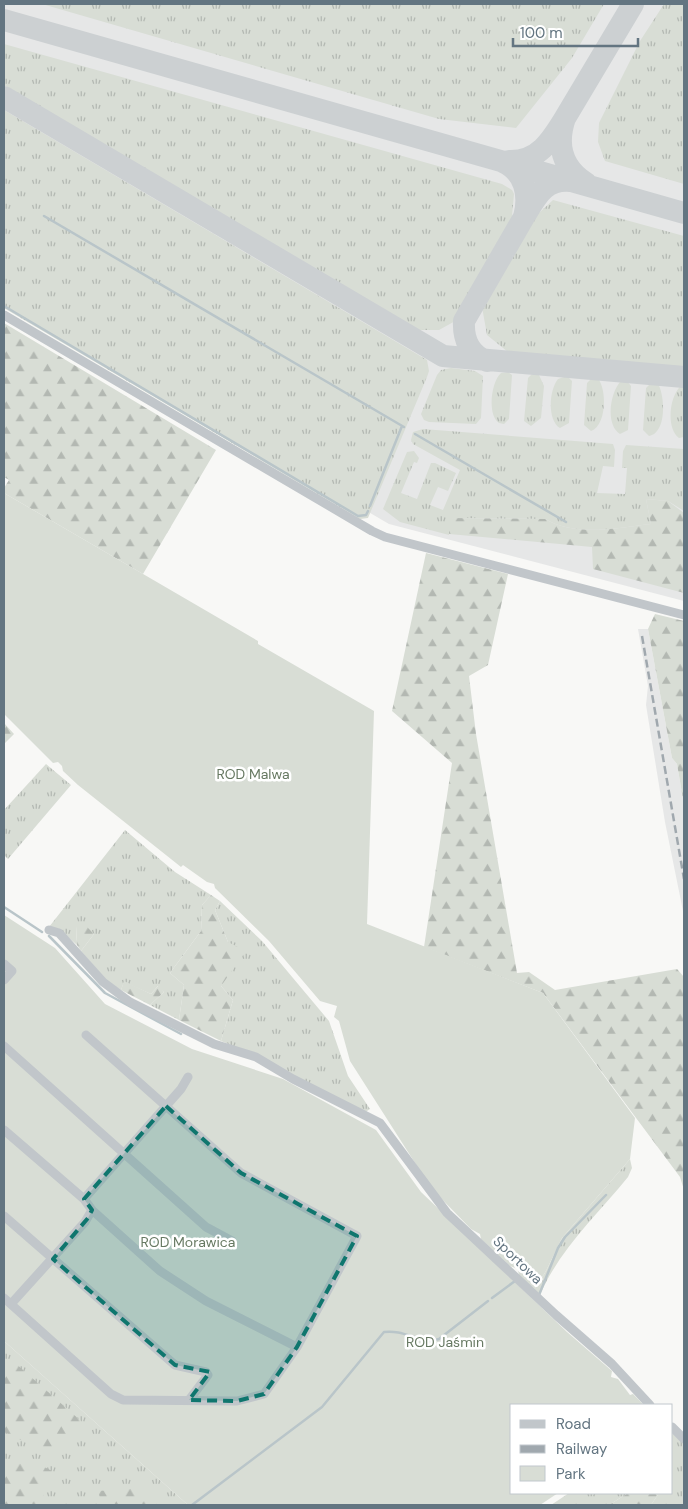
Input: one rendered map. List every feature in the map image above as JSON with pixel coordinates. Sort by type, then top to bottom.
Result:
[{"type":"street","points":[[4,315],[385,537],[684,615]]},
{"type":"street","name":"Sportowa","points":[[49,930],[59,932],[103,982],[130,1002],[214,1044],[256,1057],[325,1096],[380,1123],[447,1213],[556,1315],[612,1364],[649,1404]]},
{"type":"street","points":[[4,964],[12,971],[4,980]]},
{"type":"street","points":[[86,1035],[241,1173],[357,1236],[297,1347],[264,1394],[237,1401],[123,1400],[111,1394],[7,1301],[53,1259],[85,1222],[92,1210]]},
{"type":"street","points":[[4,1046],[206,1227],[232,1241]]},
{"type":"street","points":[[84,1199],[181,1089],[188,1077]]},
{"type":"street","points":[[4,1130],[84,1199],[92,1210],[160,1271],[206,1301],[297,1347]]},
{"type":"street","points":[[4,1216],[175,1365],[206,1372],[208,1376],[189,1400]]},
{"type":"street","points":[[673,1428],[684,1440]]},
{"type":"highlighted area","points":[[166,1106],[241,1173],[357,1236],[297,1347],[264,1394],[237,1401],[189,1400],[210,1372],[175,1365],[53,1259],[88,1218],[92,1210],[84,1199]]},
{"type":"shaded area","points":[[4,4],[684,4],[684,601],[389,524],[4,299]]},
{"type":"shaded area","points":[[638,629],[648,629],[672,758],[677,764],[684,805],[684,916],[665,822],[646,705],[648,686]]},
{"type":"green space","points":[[42,4],[604,4],[572,58],[516,128],[439,119]]},
{"type":"green space","points":[[664,4],[684,4],[684,184],[605,161],[598,142],[599,123],[640,41]]},
{"type":"green space","points":[[4,44],[502,184],[512,190],[514,194],[511,227],[457,320],[439,330],[416,330],[4,85]]},
{"type":"green space","points":[[4,110],[427,360],[429,371],[427,377],[368,518],[360,519],[4,308]]},
{"type":"green space","points":[[553,200],[684,236],[684,367],[508,352],[487,335],[482,307],[530,225],[539,213]]},
{"type":"green space","points":[[4,323],[216,450],[143,574],[4,493],[4,488],[9,480],[4,477]]},
{"type":"green space","points":[[451,368],[475,371],[483,376],[481,418],[476,424],[429,422],[424,420],[421,414],[437,375],[441,370]]},
{"type":"green space","points":[[508,372],[512,375],[509,419],[504,424],[499,423],[495,419],[492,398],[498,377],[501,373]]},
{"type":"green space","points":[[532,374],[539,375],[544,386],[541,418],[531,426],[524,421],[528,378]]},
{"type":"green space","points":[[567,376],[572,381],[569,423],[560,428],[553,419],[551,397],[558,379]]},
{"type":"green space","points":[[592,378],[599,380],[602,385],[604,408],[600,423],[591,431],[584,425],[587,383]]},
{"type":"green space","points":[[621,381],[627,381],[631,386],[628,430],[620,434],[615,430],[612,423],[611,408],[614,393]]},
{"type":"green space","points":[[651,383],[658,384],[660,389],[663,413],[659,428],[649,436],[643,430],[646,388]]},
{"type":"green space","points":[[681,386],[684,386],[684,437],[679,438],[672,427],[671,412],[674,397]]},
{"type":"green space","points":[[423,429],[613,444],[615,450],[614,467],[603,466],[597,493],[625,494],[627,468],[622,468],[623,451],[626,445],[684,449],[684,511],[668,501],[646,499],[651,524],[597,530],[570,528],[557,525],[545,519],[449,518],[449,535],[400,522],[383,509],[407,452],[414,451],[419,458],[417,463],[414,462],[401,493],[417,499],[431,463],[456,473],[448,491],[438,487],[430,505],[443,510],[460,470],[413,444],[411,440],[413,432]]},
{"type":"green space","name":"ROD Malwa","points":[[4,493],[374,711],[367,924],[543,993],[635,1118],[630,1159],[562,1238],[546,1271],[534,1290],[519,1276],[518,1269],[510,1266],[481,1239],[480,1234],[471,1229],[431,1188],[350,1061],[339,1021],[334,1017],[337,1006],[320,1001],[269,941],[215,888],[214,884],[207,882],[183,865],[181,867],[78,785],[63,771],[62,766],[58,762],[53,763],[4,714]]},
{"type":"green space","points":[[646,499],[668,501],[684,513],[684,593],[593,569],[592,547],[449,534],[449,518],[545,519],[557,525],[583,530],[651,524]]},
{"type":"green space","points":[[426,553],[508,574],[488,665],[469,676],[476,734],[517,973],[529,972],[555,990],[677,969],[684,977],[684,1190],[680,1177],[543,993],[424,947],[452,763],[392,711]]},
{"type":"green space","points":[[655,614],[684,621],[684,805],[677,764],[672,758],[648,629]]},
{"type":"green space","points":[[4,723],[14,734],[4,744]]},
{"type":"green space","points":[[46,764],[71,785],[8,859],[4,855],[4,810]]},
{"type":"green space","points":[[125,830],[175,872],[211,895],[202,905],[201,931],[170,973],[184,985],[179,1020],[150,1005],[164,992],[158,986],[151,994],[124,982],[121,990],[107,981],[81,951],[94,934],[76,926],[77,945],[59,929],[49,927]]},
{"type":"green space","points":[[211,895],[220,901],[215,910],[228,942],[246,951],[221,986],[233,1000],[221,1041],[179,1020],[184,985],[170,973],[201,931],[202,905]]},
{"type":"green space","points":[[220,901],[262,941],[329,1021],[348,1076],[370,1109],[364,1113],[257,1056],[221,1041],[233,1000],[221,986],[228,942],[215,910]]},
{"type":"green space","name":"ROD Morawica","points":[[4,915],[55,948],[105,1004],[192,1049],[283,1079],[376,1130],[421,1192],[567,1332],[612,1371],[611,1377],[618,1379],[630,1395],[633,1394],[643,1404],[510,1404],[510,1494],[556,1494],[540,1505],[188,1505],[4,1341]]},
{"type":"green space","points":[[76,926],[86,926],[94,934],[81,951],[77,945]]},
{"type":"green space","points":[[124,981],[151,994],[159,985],[164,992],[150,1005],[121,990]]},
{"type":"green space","points":[[630,1159],[632,1168],[628,1177],[568,1248],[557,1263],[540,1295],[534,1290],[546,1271],[562,1238]]},
{"type":"green space","points":[[4,1341],[188,1505],[4,1505]]},
{"type":"green space","points":[[14,1362],[81,1421],[69,1445],[46,1452],[4,1432],[4,1374]]},
{"type":"green space","points":[[673,1434],[684,1444],[684,1505],[651,1505],[658,1494],[673,1494]]},
{"type":"green space","points":[[23,1456],[52,1471],[45,1481],[42,1505],[4,1505],[4,1462],[12,1466]]},
{"type":"green space","points":[[143,1488],[158,1505],[102,1505],[98,1491]]},
{"type":"green space","points":[[568,1494],[626,1494],[609,1505],[551,1505]]},
{"type":"green space","points":[[626,1494],[658,1494],[651,1505],[609,1505]]},
{"type":"waterway","points":[[44,216],[404,427]]},
{"type":"waterway","points":[[4,306],[358,516],[366,515],[368,511]]},
{"type":"waterway","points":[[370,506],[402,426]]},
{"type":"waterway","points":[[415,434],[566,522]]},
{"type":"waterway","points":[[4,907],[42,932]]},
{"type":"waterway","points":[[49,936],[105,993],[181,1034]]},
{"type":"waterway","points":[[539,1295],[558,1248],[565,1237],[606,1195]]},
{"type":"waterway","points":[[492,1298],[515,1281]]},
{"type":"waterway","points":[[192,1505],[322,1407],[384,1332],[399,1333],[426,1340],[439,1339],[488,1301]]},
{"type":"taxiway","points":[[565,118],[633,4]]},
{"type":"taxiway","points":[[4,20],[684,213]]},
{"type":"taxiway","points":[[4,97],[443,356],[684,377]]},
{"type":"taxiway","points":[[509,161],[528,158],[536,154],[549,142],[565,118],[561,137],[563,155],[571,170],[586,183]]},
{"type":"taxiway","points":[[503,162],[516,172],[524,185],[526,193],[524,217],[537,196],[547,186],[562,181],[571,181]]},
{"type":"taxiway","points":[[487,361],[476,355],[469,346],[466,340],[464,321],[524,217]]},
{"type":"railway","points":[[642,636],[684,879]]},
{"type":"park label","name":"ROD Jaśmin","points":[[445,1342]]}]
